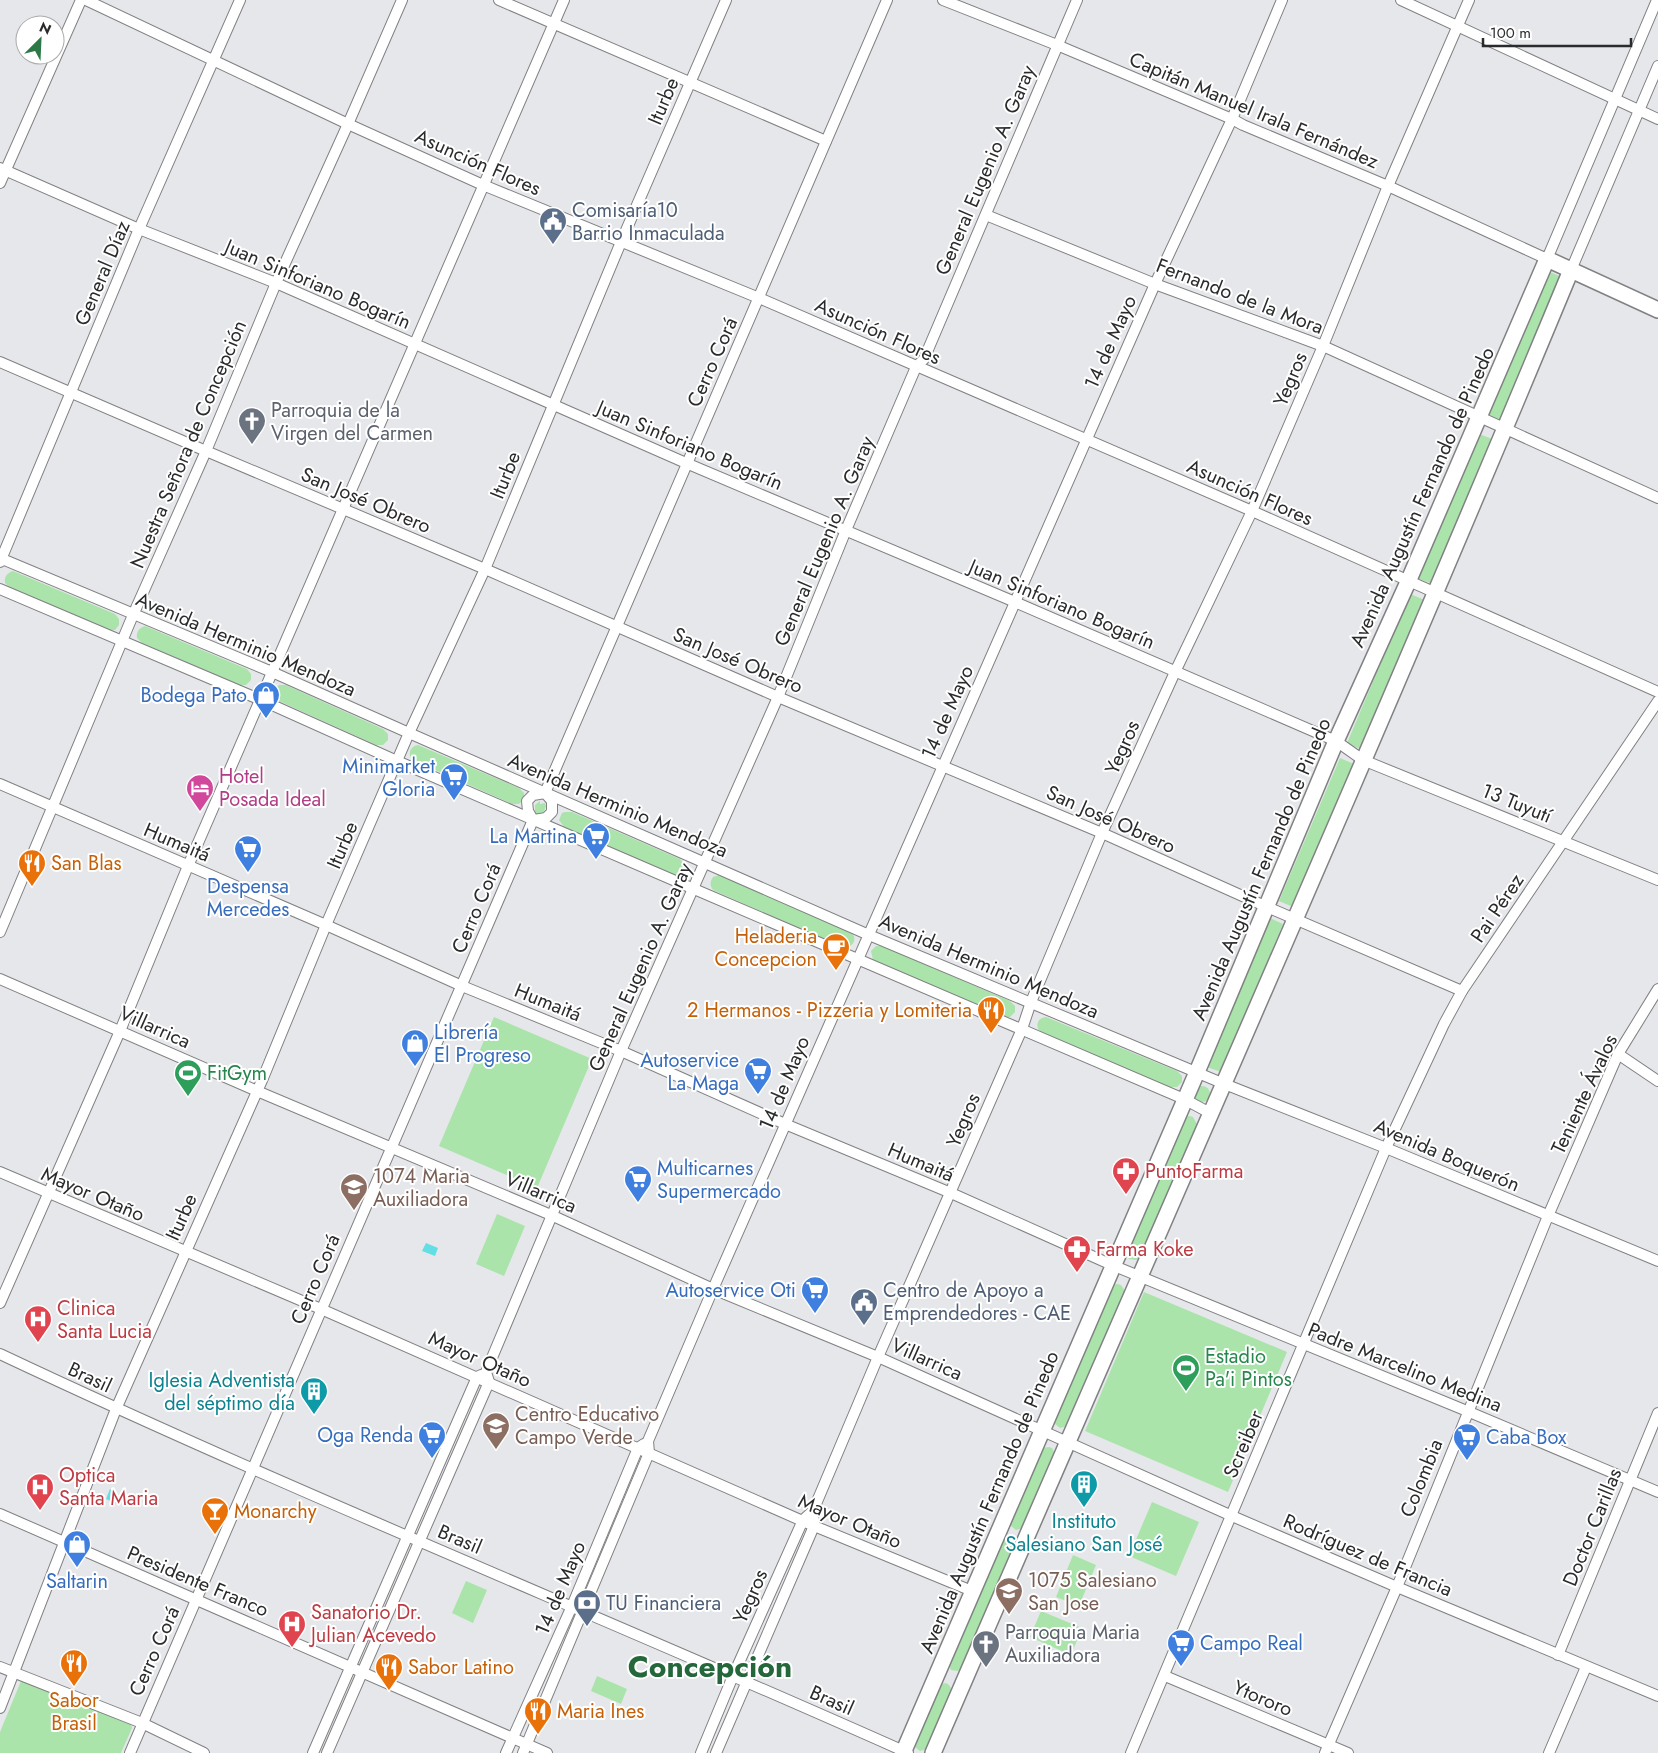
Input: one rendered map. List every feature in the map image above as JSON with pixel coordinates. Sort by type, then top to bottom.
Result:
[{"type":"highway","points":[[1547,259],[1658,310]]},
{"type":"highway","name":"Avenida Augustín Fernando de Pinedo","points":[[905,1752],[972,1591],[1197,1072],[1336,741],[1408,582],[1547,259]]},
{"type":"highway","points":[[933,1753],[1138,1276],[1295,919],[1571,270]]},
{"type":"street","points":[[0,183],[3,169],[81,0]]},
{"type":"street","name":"Asunción Flores","points":[[86,0],[348,124],[483,185],[759,298],[1252,511],[1434,594],[1658,692]]},
{"type":"street","name":"General Díaz","points":[[0,559],[139,228],[240,0]]},
{"type":"street","name":"Nuestra Señora de Concepción","points":[[0,932],[133,614],[206,451],[276,283],[402,0]]},
{"type":"street","points":[[499,0],[826,141]]},
{"type":"street","points":[[0,1303],[120,1031],[188,866],[564,0]]},
{"type":"street","name":"Iturbe","points":[[0,1708],[116,1409],[257,1091],[326,924],[408,734],[485,569],[621,242],[726,0]]},
{"type":"street","name":"Cerro Corá","points":[[545,793],[887,0]]},
{"type":"street","name":"Capitán Manuel Irala Fernández","points":[[944,0],[1232,118],[1243,125],[1388,186],[1547,259]]},
{"type":"street","name":"General Eugenio A. Garay","points":[[327,1753],[420,1541],[484,1377],[551,1215],[778,697],[846,530],[916,367],[924,359],[1077,0]]},
{"type":"street","name":"14 de Mayo","points":[[648,1441],[857,959],[1155,284],[1232,118],[1282,0]]},
{"type":"street","points":[[1401,0],[1658,119]]},
{"type":"street","name":"Yegros","points":[[701,1753],[733,1676],[803,1520],[813,1511],[878,1357],[1022,1029],[1031,1002],[1102,833],[1175,672],[1252,511],[1323,346],[1388,186],[1469,0]]},
{"type":"street","name":"Avenida Augustín Fernando de Pinedo","points":[[1547,259],[1657,0]]},
{"type":"street","points":[[1571,270],[1658,66]]},
{"type":"street","name":"Juan Sinforiano Bogarín","points":[[3,169],[139,228],[276,283],[686,464],[1015,602],[1336,741],[1363,760]]},
{"type":"street","name":"Fernando de la Mora","points":[[986,215],[1155,284],[1323,346],[1478,418],[1658,498]]},
{"type":"street","name":"San José Obrero","points":[[0,362],[485,569],[778,697],[1102,833],[1462,991]]},
{"type":"street","name":"Avenida Herminio Mendoza","points":[[0,559],[272,672],[408,734],[706,862],[869,935],[1222,1084]]},
{"type":"street","points":[[0,589],[1184,1099],[1210,1113]]},
{"type":"street","name":"Pai Pérez","points":[[1386,1148],[1444,1024],[1462,991],[1658,701]]},
{"type":"street","name":"13 Tuyutí","points":[[1363,760],[1658,880]]},
{"type":"street","name":"Humaitá","points":[[0,784],[326,924],[462,986],[622,1051],[785,1124],[951,1193],[1138,1276]]},
{"type":"street","points":[[545,793],[552,801],[552,812],[546,818],[533,820],[528,811],[527,801],[533,795],[545,793]]},
{"type":"street","name":"Cerro Corá","points":[[130,1753],[533,820]]},
{"type":"street","name":"Villarrica","points":[[0,979],[257,1091],[551,1215],[713,1289],[878,1357],[1067,1441]]},
{"type":"street","name":"Teniente Ávalos","points":[[1548,1216],[1618,1054],[1658,990]]},
{"type":"street","points":[[1618,1054],[1658,1080]]},
{"type":"street","name":"Avenida Boquerón","points":[[1222,1084],[1386,1148],[1658,1261]]},
{"type":"street","name":"Screiber","points":[[1131,1753],[1386,1148]]},
{"type":"street","name":"Mayor Otaño","points":[[0,1172],[48,1194],[484,1377],[814,1526],[972,1591]]},
{"type":"street","name":"Colombia","points":[[1328,1749],[1397,1587],[1467,1411],[1548,1216]]},
{"type":"street","name":"Padre Marcelino Medina","points":[[1138,1276],[1467,1411],[1658,1492]]},
{"type":"street","name":"Brasil","points":[[0,1354],[116,1409],[748,1682],[905,1752]]},
{"type":"street","name":"General Eugenio A. Garay","points":[[313,1753],[407,1536],[484,1377]]},
{"type":"street","name":"Doctor Carillas","points":[[1558,1655],[1658,1413]]},
{"type":"street","points":[[638,1448],[648,1441],[650,1453]]},
{"type":"street","name":"Rodríguez de Francia","points":[[1067,1441],[1232,1516],[1658,1696]]},
{"type":"street","name":"14 de Mayo","points":[[506,1753],[572,1606],[638,1448]]},
{"type":"street","name":"14 de Mayo","points":[[525,1749],[650,1453]]},
{"type":"street","name":"Yegros","points":[[716,1753],[814,1526],[813,1511]]},
{"type":"street","name":"Presidente Franco","points":[[0,1514],[513,1738],[525,1749],[547,1753]]},
{"type":"street","points":[[1549,1753],[1586,1666]]},
{"type":"street","points":[[0,1667],[142,1723],[204,1753]]},
{"type":"street","name":"Ytororo","points":[[1165,1676],[1328,1749],[1348,1753]]},
{"type":"green space","points":[[1548,271],[1566,279],[1503,426],[1487,420]]},
{"type":"green space","points":[[1479,434],[1495,440],[1433,584],[1417,578]]},
{"type":"green space","points":[[13,571],[115,614],[119,619],[119,625],[115,630],[108,630],[10,588],[5,583],[5,579]]},
{"type":"green space","points":[[1410,594],[1425,600],[1363,750],[1347,743]]},
{"type":"green space","points":[[145,626],[247,669],[251,674],[251,680],[246,685],[240,685],[142,643],[137,638],[137,634]]},
{"type":"green space","points":[[279,685],[286,685],[383,729],[388,734],[388,740],[383,745],[376,745],[279,701],[274,693]]},
{"type":"green space","points":[[418,745],[519,788],[524,793],[524,799],[519,804],[512,804],[415,761],[410,756],[410,752],[413,747]]},
{"type":"green space","points":[[1340,758],[1354,764],[1293,907],[1279,901]]},
{"type":"green space","points":[[540,801],[540,804],[545,803],[546,806],[540,816],[535,813],[535,805]]},
{"type":"green space","points":[[572,812],[680,859],[684,864],[684,870],[680,875],[673,875],[565,828],[559,820],[562,813]]},
{"type":"green space","points":[[719,875],[852,933],[854,942],[849,947],[843,947],[715,891],[711,887],[711,881],[713,877]]},
{"type":"green space","points":[[1270,918],[1283,924],[1221,1072],[1207,1067]]},
{"type":"green space","points":[[876,946],[882,946],[1010,1001],[1015,1006],[1015,1012],[1010,1017],[1003,1017],[873,960],[871,951]]},
{"type":"green space","points":[[494,1017],[592,1059],[537,1188],[439,1146]]},
{"type":"green space","points":[[1046,1017],[1177,1071],[1182,1076],[1182,1082],[1177,1087],[1170,1087],[1042,1033],[1037,1027],[1038,1022]]},
{"type":"green space","points":[[1202,1086],[1208,1088],[1210,1094],[1208,1100],[1202,1102],[1196,1100],[1194,1094],[1196,1088]]},
{"type":"green space","points":[[1183,1117],[1193,1117],[1197,1124],[1140,1258],[1136,1260],[1129,1259],[1125,1252]]},
{"type":"green space","points":[[497,1214],[525,1226],[504,1276],[476,1264]]},
{"type":"green space","points":[[1118,1284],[1125,1291],[1068,1426],[1060,1428],[1053,1419],[1111,1285]]},
{"type":"green space","name":"Estadio Pa'i Pintos","points":[[1144,1292],[1287,1352],[1228,1492],[1085,1431]]},
{"type":"green space","points":[[1041,1448],[1052,1448],[1056,1455],[1024,1528],[1016,1530],[1011,1526],[1010,1522]]},
{"type":"green space","points":[[1152,1502],[1199,1522],[1176,1576],[1129,1556]]},
{"type":"green space","points":[[1008,1540],[1015,1547],[962,1669],[958,1671],[951,1670],[948,1663],[1001,1541]]},
{"type":"green space","points":[[1073,1555],[1096,1565],[1079,1606],[1056,1597]]},
{"type":"green space","points":[[466,1581],[487,1590],[473,1623],[452,1613]]},
{"type":"green space","points":[[1041,1611],[1082,1628],[1071,1655],[1030,1637]]},
{"type":"green space","points":[[597,1676],[627,1689],[621,1704],[591,1691]]},
{"type":"green space","points":[[21,1681],[131,1724],[132,1728],[121,1753],[0,1753],[0,1732]]},
{"type":"green space","points":[[946,1683],[953,1691],[927,1749],[920,1751],[913,1743],[938,1685]]},
{"type":"water","points":[[426,1243],[438,1248],[435,1256],[422,1251]]},
{"type":"water","points":[[110,1489],[114,1491],[115,1495],[120,1497],[117,1504],[106,1499]]},
{"type":"place","name":"Comisaría10 Barrio Inmaculada","points":[[553,245]]},
{"type":"place","name":"Parroquia de la Virgen del Carmen","points":[[252,445]]},
{"type":"place","name":"Bodega Pato","points":[[266,719]]},
{"type":"place","name":"Minimarket Gloria","points":[[454,801]]},
{"type":"place","name":"Hotel Posada Ideal","points":[[200,812]]},
{"type":"place","name":"La Martina","points":[[596,860]]},
{"type":"place","name":"Despensa Mercedes","points":[[248,873]]},
{"type":"place","name":"San Blas","points":[[32,887]]},
{"type":"place","name":"Heladeria Concepcion","points":[[836,971]]},
{"type":"place","name":"2 Hermanos - Pizzeria y Lomiteria","points":[[991,1034]]},
{"type":"place","name":"Librería El Progreso","points":[[415,1067]]},
{"type":"place","name":"Autoservice La Maga","points":[[758,1095]]},
{"type":"place","name":"FitGym","points":[[188,1097]]},
{"type":"place","name":"PuntoFarma","points":[[1126,1195]]},
{"type":"place","name":"Multicarnes Supermercado","points":[[638,1203]]},
{"type":"place","name":"1074 Maria Auxiliadora","points":[[354,1211]]},
{"type":"place","name":"Farma Koke","points":[[1077,1273]]},
{"type":"place","name":"Autoservice Oti","points":[[815,1314]]},
{"type":"place","name":"Centro de Apoyo a Emprendedores - CAE","points":[[864,1326]]},
{"type":"place","name":"Clinica Santa Lucia","points":[[38,1343]]},
{"type":"place","name":"Estadio Pa'i Pintos","points":[[1186,1392]]},
{"type":"place","name":"Iglesia Adventista del séptimo día","points":[[314,1415]]},
{"type":"place","name":"Centro Educativo Campo Verde","points":[[496,1450]]},
{"type":"place","name":"Oga Renda","points":[[432,1459]]},
{"type":"place","name":"Caba Box","points":[[1467,1461]]},
{"type":"place","name":"Instituto Salesiano San José","points":[[1084,1508]]},
{"type":"place","name":"Optica Santa Maria","points":[[40,1511]]},
{"type":"place","name":"Monarchy","points":[[215,1535]]},
{"type":"place","name":"Saltarin","points":[[77,1568]]},
{"type":"place","name":"1075 Salesiano San Jose","points":[[1009,1615]]},
{"type":"place","name":"TU Financiera","points":[[587,1627]]},
{"type":"place","name":"Sanatorio Dr. Julian Acevedo","points":[[292,1648]]},
{"type":"place","name":"Campo Real","points":[[1181,1667]]},
{"type":"place","name":"Parroquia Maria Auxiliadora","points":[[986,1668]]},
{"type":"place","name":"Sabor Brasil","points":[[74,1687]]},
{"type":"place","name":"Sabor Latino","points":[[389,1691]]},
{"type":"place","name":"Maria Ines","points":[[538,1735]]},
{"type":"district","name":"Concepción","points":[[710,1667]]}]
